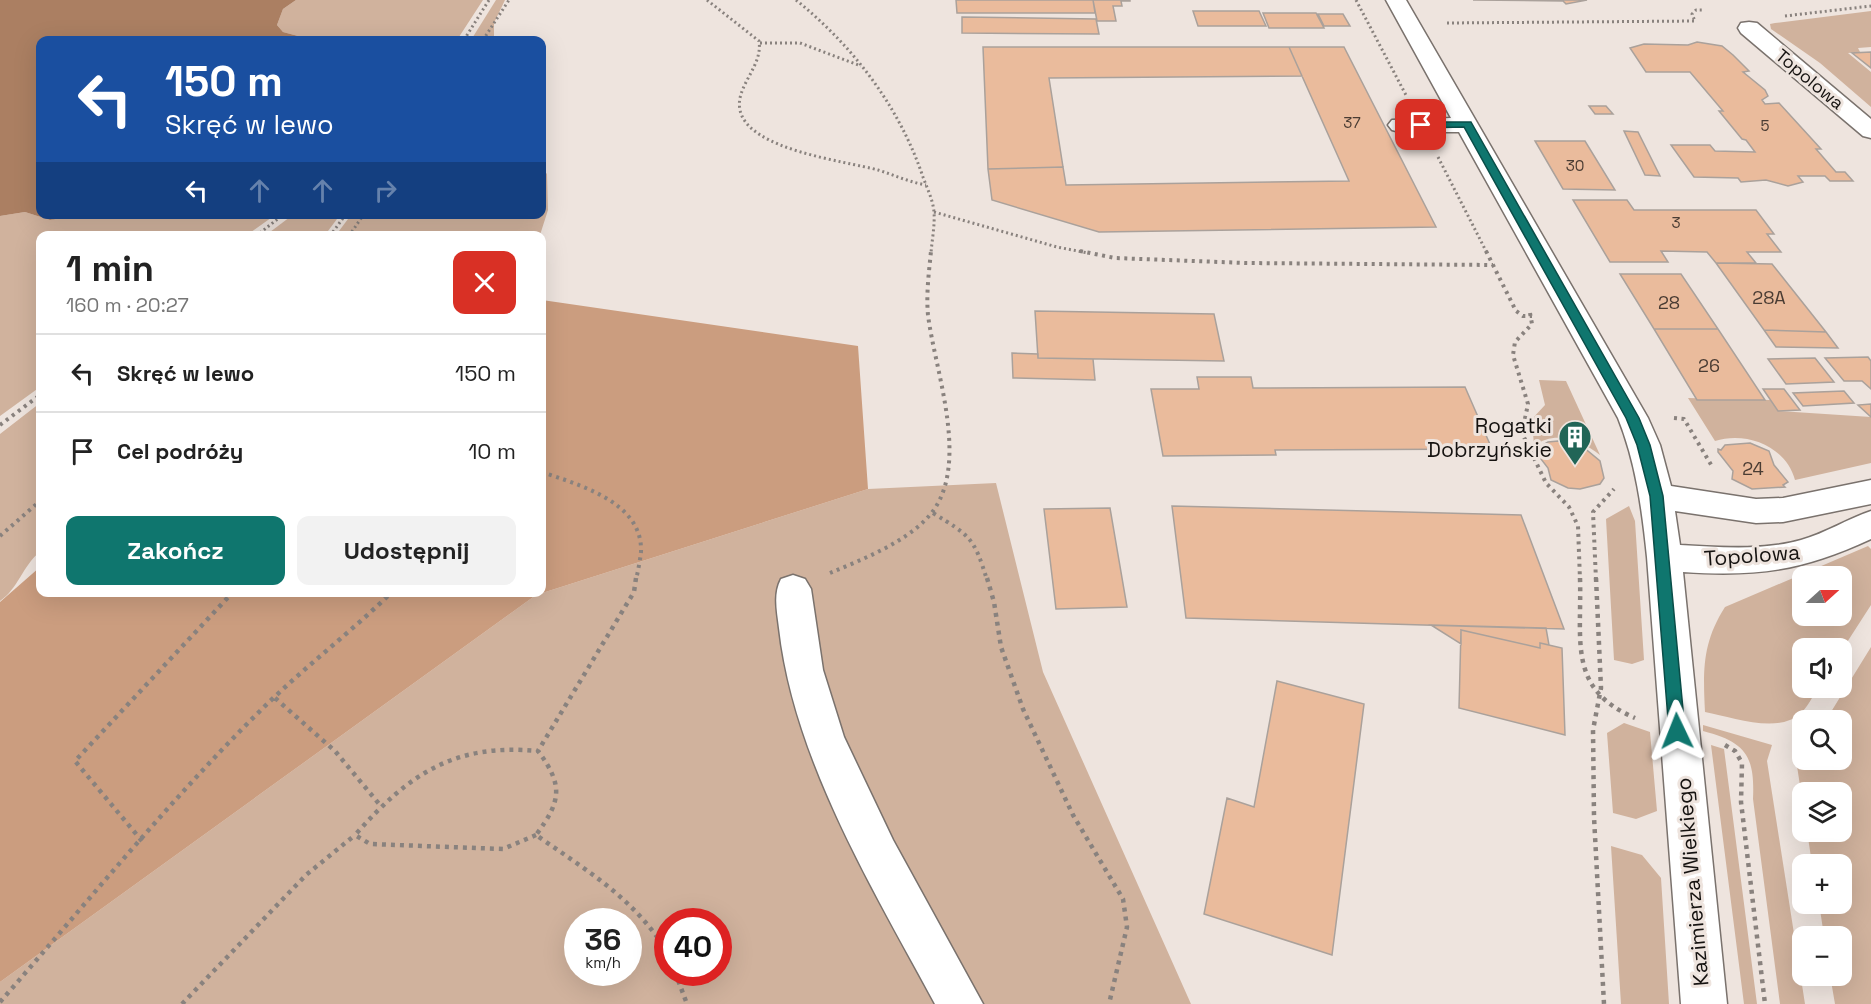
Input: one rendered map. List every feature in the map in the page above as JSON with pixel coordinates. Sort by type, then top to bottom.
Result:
[{"type":"street","name":"Kazimierza Wielkiego","points":[[1396,0],[1633,418],[1644,445],[1657,496],[1664,557],[1677,731],[1704,1004]]},
{"type":"street","name":"Topolowa","points":[[1749,28],[1871,130]]},
{"type":"street","points":[[1400,125],[1468,124]]},
{"type":"street","name":"Topolowa","points":[[1657,496],[1756,511],[1783,510],[1871,492]]},
{"type":"street","name":"Topolowa","points":[[1664,557],[1739,560],[1783,557],[1816,548],[1871,524]]},
{"type":"street","points":[[793,589],[810,695],[824,735],[857,812],[960,1004]]},
{"type":"path","points":[[466,36],[489,0]]},
{"type":"path","points":[[486,36],[509,0]]},
{"type":"path","points":[[707,0],[745,28],[760,43],[760,56],[747,80],[740,103],[741,114],[757,133],[770,140],[820,156],[926,185]]},
{"type":"path","points":[[793,589],[883,549],[933,513],[942,493],[949,457],[942,379],[927,304],[934,212],[916,155],[861,66],[843,42],[796,0]]},
{"type":"path","points":[[1749,28],[1749,21],[1871,6]]},
{"type":"path","points":[[1446,23],[1695,21],[1692,14],[1696,10],[1703,10]]},
{"type":"path","points":[[760,43],[778,40],[807,44],[861,66]]},
{"type":"path","points":[[934,212],[987,225],[1057,247],[1115,258],[1246,263],[1493,264],[1516,311],[1523,315],[1540,317]]},
{"type":"path","points":[[262,231],[278,219]]},
{"type":"path","points":[[1528,310],[1532,324],[1515,342],[1513,355],[1528,404],[1522,433],[1546,483],[1575,516],[1580,568],[1583,662],[1591,690],[1625,714],[1726,745],[1735,751],[1742,763],[1741,802],[1765,1004]]},
{"type":"path","points":[[0,425],[36,398]]},
{"type":"path","points":[[1633,418],[1684,419],[1718,473]]},
{"type":"path","points":[[538,751],[634,592],[641,550],[633,523],[618,507],[593,490],[546,473]]},
{"type":"path","points":[[1604,1004],[1593,730],[1600,698],[1593,512],[1616,486]]},
{"type":"path","points":[[0,536],[36,504]]},
{"type":"path","points":[[933,513],[969,536],[978,549],[994,602],[1001,647],[1023,709],[1073,815],[1124,899],[1127,927],[1109,1004]]},
{"type":"path","points":[[142,841],[75,761],[228,597]]},
{"type":"path","points":[[0,1002],[216,757],[276,698],[387,597]]},
{"type":"path","points":[[276,698],[335,751],[380,805]]},
{"type":"path","points":[[182,1004],[306,875],[355,834],[380,805],[401,788],[449,760],[479,751],[507,748],[538,751]]},
{"type":"path","points":[[355,834],[370,844],[479,849],[503,849],[536,835],[557,804],[558,791],[555,776],[538,751]]},
{"type":"path","points":[[536,835],[623,898],[654,928]]},
{"type":"path","points":[[680,986],[687,1004]]},
{"type":"shaded area","points":[[0,0],[296,0],[283,9],[277,25],[283,32],[298,36],[36,36],[36,216],[25,212],[0,216]]},
{"type":"shaded area","points":[[296,0],[483,0],[460,36],[298,36],[283,32],[277,25],[283,9]]},
{"type":"shaded area","points":[[496,0],[505,0],[494,23],[494,36],[474,36]]},
{"type":"shaded area","points":[[1871,11],[1871,47],[1858,48],[1860,52],[1848,53],[1871,72],[1871,107],[1820,63],[1771,29],[1770,24],[1775,23]]},
{"type":"shaded area","points":[[546,173],[547,174],[548,210],[546,216]]},
{"type":"shaded area","points":[[25,212],[36,216],[36,219],[50,220],[269,219],[253,231],[36,231],[36,390],[0,416],[0,216]]},
{"type":"shaded area","points":[[287,219],[337,219],[328,231],[271,231]]},
{"type":"shaded area","points":[[348,219],[545,219],[541,231],[339,231]]},
{"type":"shaded area","points":[[546,301],[858,346],[868,489],[546,592]]},
{"type":"shaded area","points":[[1539,380],[1566,381],[1600,455],[1585,445],[1568,439],[1550,439],[1534,446],[1532,419],[1545,405]]},
{"type":"shaded area","points":[[1688,398],[1770,400],[1779,411],[1871,417],[1871,463],[1795,480],[1783,458],[1763,444],[1739,438],[1715,441]]},
{"type":"shaded area","points":[[36,406],[36,555],[11,590],[0,601],[0,434]]},
{"type":"shaded area","points":[[996,483],[1043,672],[1191,1004],[0,1004],[0,982],[533,597],[546,597],[546,592],[868,489]]},
{"type":"shaded area","points":[[1629,506],[1635,521],[1644,660],[1632,664],[1614,660],[1606,519]]},
{"type":"shaded area","points":[[1868,546],[1871,549],[1871,605],[1850,638],[1792,638],[1792,698],[1812,698],[1804,710],[1792,710],[1790,720],[1779,723],[1754,722],[1705,712],[1704,670],[1708,645],[1717,620],[1725,607],[1792,578],[1792,626],[1852,626],[1852,566],[1821,566]]},
{"type":"shaded area","points":[[36,570],[36,597],[533,597],[0,982],[0,602]]},
{"type":"shaded area","points":[[1871,647],[1871,1004],[1835,1004],[1832,986],[1852,986],[1852,926],[1822,926],[1821,914],[1852,914],[1852,854],[1810,854],[1809,842],[1852,842],[1852,782],[1799,782],[1798,770],[1852,770],[1852,710],[1832,710],[1840,698],[1852,698],[1852,678]]},
{"type":"shaded area","points":[[1624,723],[1650,732],[1657,811],[1636,819],[1613,813],[1607,733]]},
{"type":"shaded area","points":[[1703,725],[1772,745],[1767,761],[1793,926],[1792,986],[1802,986],[1805,1004],[1780,1004],[1749,761],[1738,746],[1729,740],[1703,731]]},
{"type":"shaded area","points":[[1711,745],[1724,749],[1757,1004],[1744,1004]]},
{"type":"shaded area","points":[[1611,846],[1642,855],[1661,878],[1669,1004],[1621,1004]]},
{"type":"building","points":[[956,0],[1093,0],[1095,13],[957,13]]},
{"type":"building","points":[[1093,0],[1130,1],[1121,1],[1122,6],[1113,6],[1116,21],[1097,21]]},
{"type":"building","points":[[1473,0],[1587,0],[1566,4],[1563,1]]},
{"type":"building","points":[[1193,11],[1259,11],[1266,26],[1198,26]]},
{"type":"building","points":[[1263,13],[1316,13],[1324,28],[1269,28]]},
{"type":"building","points":[[1318,14],[1343,14],[1350,26],[1324,26]]},
{"type":"building","points":[[962,17],[1096,19],[1099,34],[962,33]]},
{"type":"building","points":[[1697,42],[1722,46],[1733,55],[1749,71],[1743,72],[1765,90],[1768,96],[1762,100],[1765,104],[1779,103],[1821,149],[1816,149],[1836,172],[1845,172],[1853,181],[1830,181],[1825,176],[1798,176],[1803,182],[1788,186],[1766,180],[1741,182],[1738,178],[1694,177],[1671,145],[1710,145],[1715,151],[1755,152],[1719,111],[1723,111],[1690,72],[1646,72],[1630,48],[1644,44],[1688,45]]},
{"type":"building","points":[[983,47],[1289,47],[1302,76],[1049,78],[1063,167],[988,169]]},
{"type":"building","points":[[1289,47],[1344,47],[1436,227],[1099,232],[992,200],[988,169],[1063,167],[1066,185],[1349,181]]},
{"type":"building","points":[[1871,52],[1871,68],[1852,53]]},
{"type":"building","points":[[1589,106],[1606,106],[1613,114],[1595,114]]},
{"type":"building","points":[[1624,131],[1638,132],[1660,176],[1645,175]]},
{"type":"building","points":[[1535,141],[1585,141],[1615,190],[1563,189]]},
{"type":"building","points":[[1573,200],[1627,200],[1634,210],[1756,210],[1774,234],[1767,234],[1781,252],[1747,252],[1756,263],[1716,263],[1707,252],[1661,251],[1668,262],[1610,262]]},
{"type":"building","points":[[1716,263],[1772,264],[1826,332],[1764,330]]},
{"type":"building","points":[[1620,274],[1681,274],[1718,329],[1654,329]]},
{"type":"building","points":[[1035,311],[1214,314],[1224,361],[1038,358]]},
{"type":"building","points":[[1654,329],[1718,329],[1765,400],[1697,400]]},
{"type":"building","points":[[1764,330],[1826,332],[1838,348],[1776,347]]},
{"type":"building","points":[[1012,353],[1038,354],[1038,358],[1093,359],[1095,380],[1013,378]]},
{"type":"building","points":[[1868,357],[1871,361],[1871,389],[1862,381],[1844,381],[1825,358]]},
{"type":"building","points":[[1815,358],[1834,382],[1786,384],[1768,359]]},
{"type":"building","points":[[1197,377],[1251,377],[1253,388],[1465,387],[1492,449],[1275,450],[1276,455],[1163,456],[1151,389],[1199,389]]},
{"type":"building","points":[[1763,389],[1784,389],[1800,410],[1778,411]]},
{"type":"building","points":[[1844,391],[1854,403],[1803,406],[1793,393]]},
{"type":"building","points":[[1871,404],[1871,417],[1858,405]]},
{"type":"building","name":"Rogatki Dobrzyńskie","points":[[1558,441],[1583,447],[1600,461],[1604,478],[1600,484],[1580,489],[1568,488],[1551,480],[1548,468],[1534,450],[1548,442]]},
{"type":"building","points":[[1750,443],[1769,451],[1774,465],[1788,482],[1783,485],[1785,487],[1752,489],[1732,479],[1733,471],[1718,449],[1721,450],[1725,445]]},
{"type":"building","points":[[1172,506],[1521,515],[1564,629],[1186,618]]},
{"type":"building","points":[[1110,508],[1127,607],[1056,609],[1044,509]]},
{"type":"building","points":[[1431,625],[1546,628],[1549,645],[1540,643],[1540,648],[1461,630],[1461,644]]},
{"type":"building","points":[[1461,630],[1540,648],[1540,643],[1562,648],[1565,735],[1459,708]]},
{"type":"building","points":[[1277,681],[1364,704],[1332,955],[1204,914],[1227,798],[1254,807]]},
{"type":"place","name":"Rogatki Dobrzyńskie","points":[[1575,466]]},
{"type":"route","points":[[1421,125],[1468,124],[1633,418],[1644,445],[1657,496],[1666,579],[1677,731]]}]
